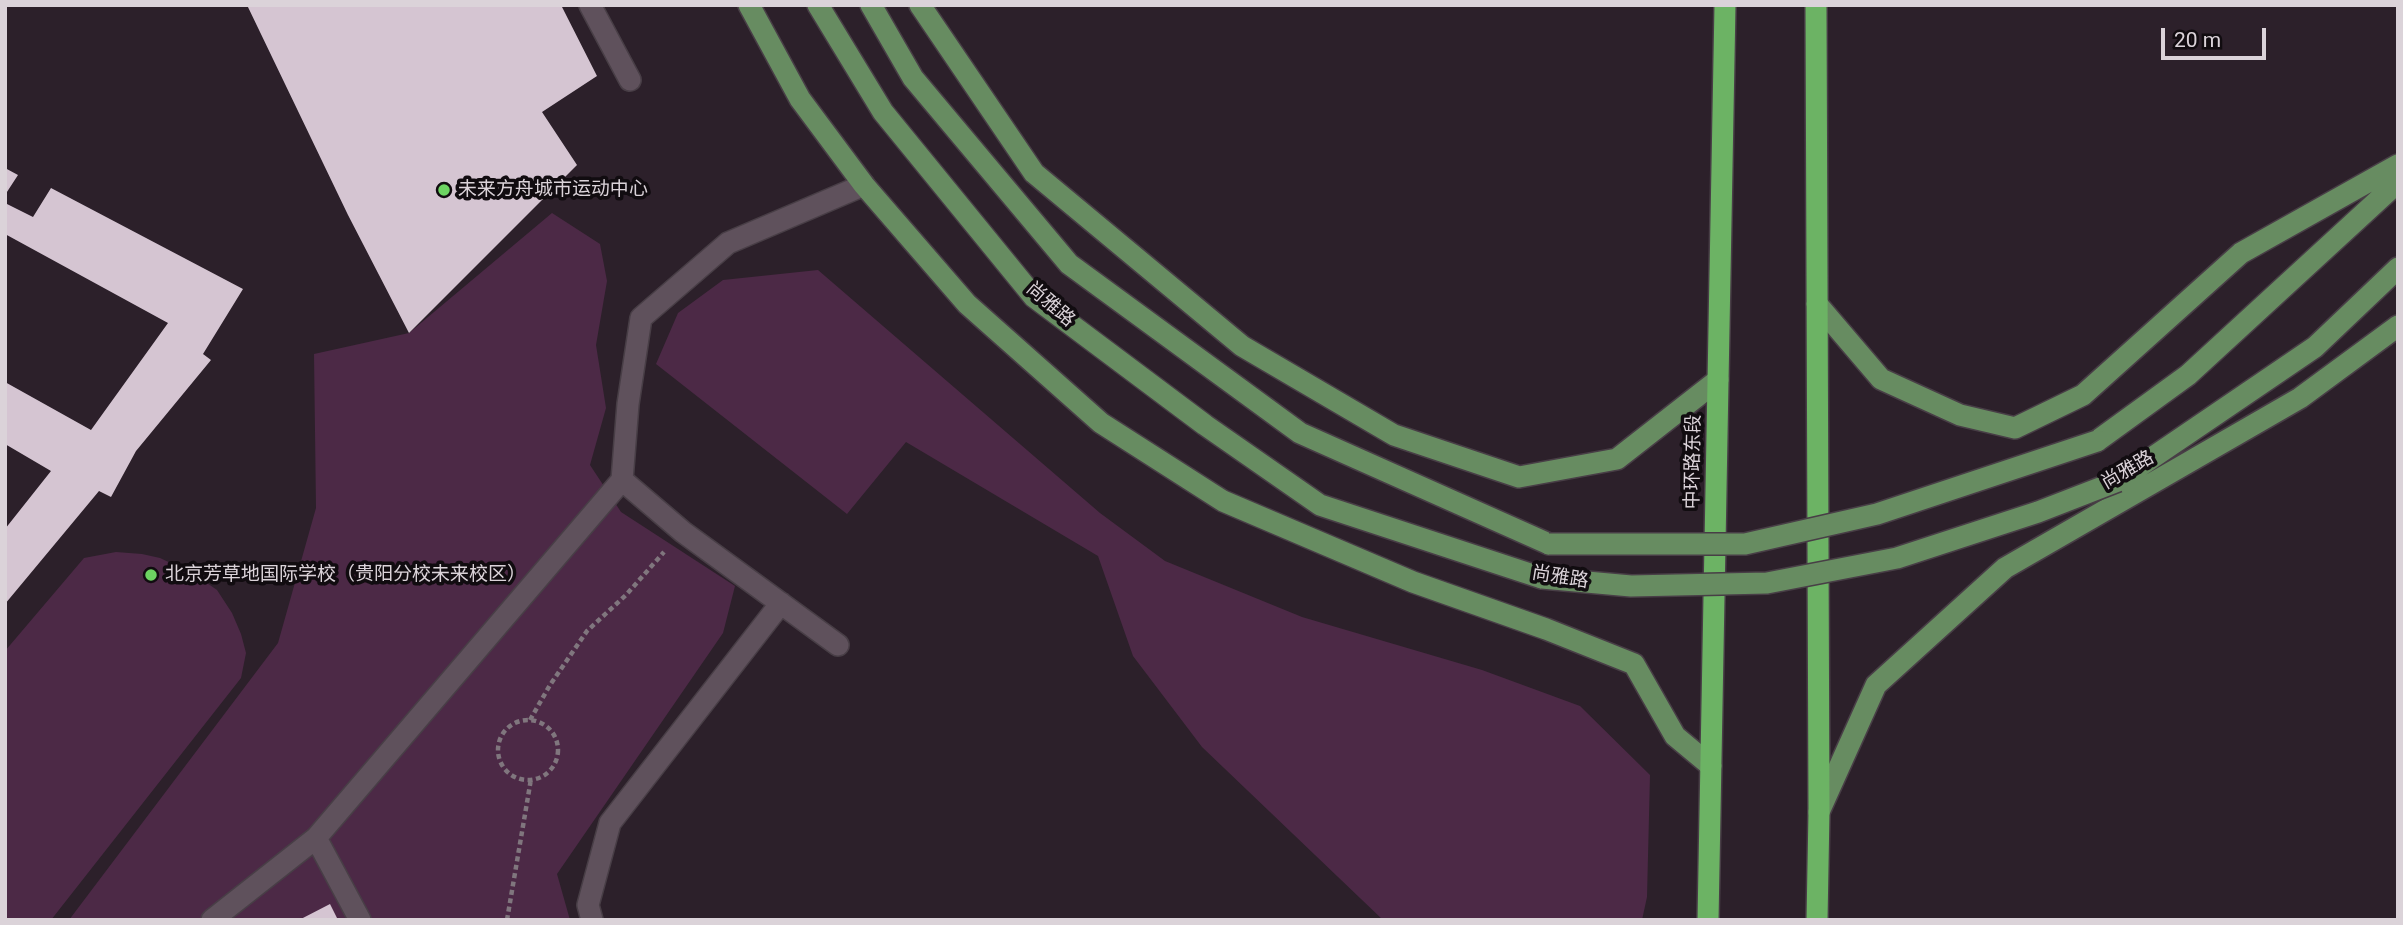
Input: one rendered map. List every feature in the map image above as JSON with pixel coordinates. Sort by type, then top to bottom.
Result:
[{"type":"highway","name":"中环路东段","points":[[1708,920],[1725,5]]},
{"type":"highway","points":[[1816,5],[1819,812],[1816,920]]},
{"type":"main road","points":[[749,5],[800,99],[864,185],[967,304],[1101,423],[1223,501],[1413,582],[1546,629],[1634,664],[1675,736],[1711,766]]},
{"type":"main road","name":"尚雅路","points":[[818,5],[883,112],[1034,297],[1205,425],[1320,505],[1542,578],[1631,586],[1767,583],[1897,558],[2038,512],[2118,481],[2315,347],[2398,268]]},
{"type":"main road","name":"尚雅路","points":[[871,5],[913,78],[1069,264],[1300,433],[1549,544],[1745,544],[1877,514],[2097,441],[2188,375],[2398,182]]},
{"type":"main road","points":[[920,5],[1034,173],[1242,346],[1394,435],[1519,477],[1617,459],[1718,380]]},
{"type":"main road","points":[[1817,304],[1881,379],[1960,415],[2015,428],[2082,396],[2241,253],[2398,165]]},
{"type":"main road","points":[[1819,812],[1875,685],[2005,568],[2300,398],[2398,326]]},
{"type":"street","points":[[590,5],[630,80]]},
{"type":"street","points":[[212,920],[316,838],[622,480],[628,404],[641,318],[728,243],[864,185]]},
{"type":"street","points":[[622,480],[683,532],[838,645]]},
{"type":"street","points":[[592,920],[588,905],[610,823],[781,603]]},
{"type":"street","points":[[316,838],[360,920]]},
{"type":"path","points":[[530,720],[587,631],[626,595],[683,532]]},
{"type":"path","points":[[530,720],[548,728],[557,745],[554,764],[548,772],[531,779],[522,779],[505,769],[499,760],[498,750],[504,732],[512,725],[530,720]]},
{"type":"path","points":[[507,920],[531,779]]},
{"type":"shaded area","points":[[552,213],[600,244],[607,281],[596,345],[606,408],[590,465],[621,512],[735,586],[723,633],[557,874],[570,920],[69,920],[278,643],[316,508],[314,354],[409,333]]},
{"type":"shaded area","points":[[818,270],[1100,513],[1165,561],[1302,617],[1482,670],[1580,706],[1650,775],[1647,897],[1642,920],[1383,920],[1202,747],[1133,656],[1098,556],[906,442],[847,514],[656,364],[678,313],[723,280]]},
{"type":"shaded area","points":[[116,552],[160,558],[194,574],[217,590],[232,613],[241,634],[246,653],[241,678],[51,920],[5,920],[5,651],[84,558]]},
{"type":"building","name":"未来方舟城市运动中心","points":[[247,5],[561,5],[597,76],[542,112],[577,165],[409,333],[348,215]]},
{"type":"building","points":[[5,168],[18,175],[5,195]]},
{"type":"building","points":[[51,188],[243,289],[203,354],[211,360],[136,451],[111,497],[99,491],[5,604],[5,529],[51,471],[5,444],[5,382],[91,430],[168,323],[5,234],[5,203],[33,217]]},
{"type":"building","points":[[330,904],[338,920],[299,920]]},
{"type":"place","name":"未来方舟城市运动中心","points":[[444,190]]},
{"type":"place","name":"北京芳草地国际学校（贵阳分校未来校区）","points":[[151,575]]}]
